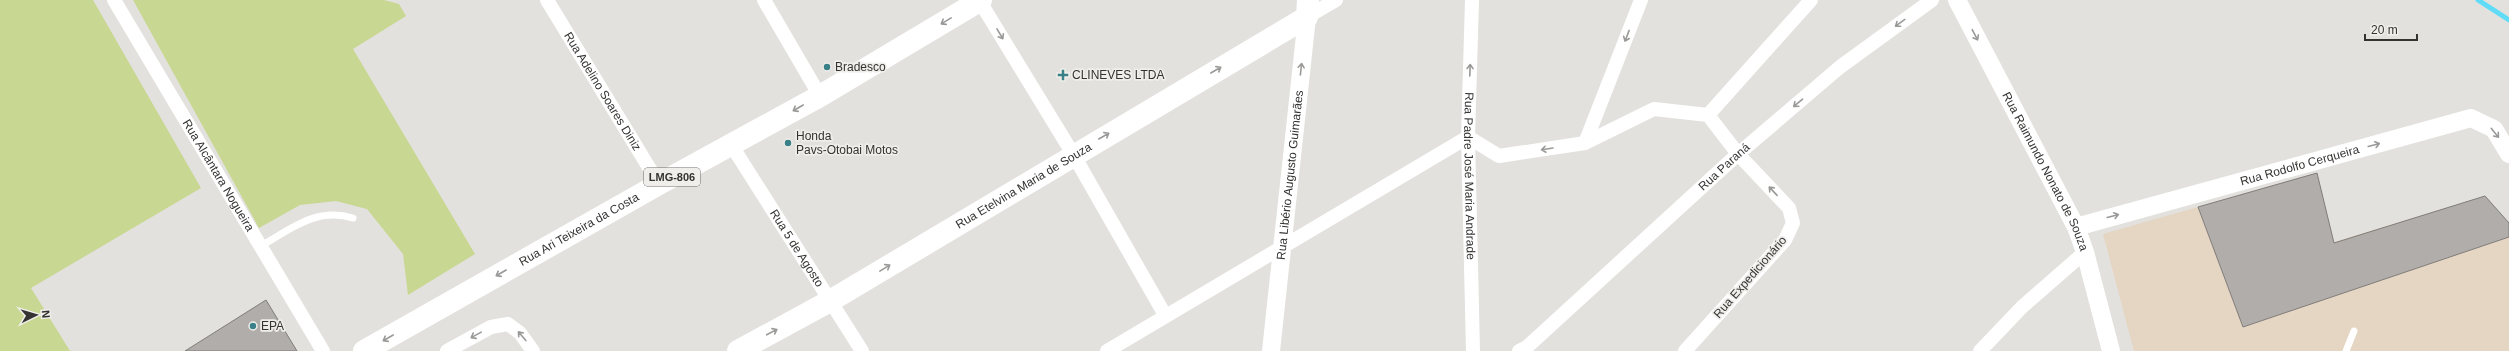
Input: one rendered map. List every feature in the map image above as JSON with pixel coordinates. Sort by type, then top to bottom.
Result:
[{"type":"highway","name":"Rua Ari Teixeira da Costa","points":[[364,351],[659,184],[732,146],[820,96],[980,0]]},
{"type":"highway","name":"Rua Etelvina Maria de Souza","points":[[738,351],[830,301],[1074,154],[1308,8]]},
{"type":"street","name":"Rua Alcântara Nogueira","points":[[114,0],[323,351]]},
{"type":"street","name":"Rua Adelino Soares Diniz","points":[[547,0],[659,184]]},
{"type":"street","points":[[764,0],[820,96]]},
{"type":"street","points":[[980,0],[1074,154],[1165,315]]},
{"type":"street","points":[[1308,8],[1336,0]]},
{"type":"street","name":"Rua Padre José Maria Andrade","points":[[1472,0],[1468,137],[1473,351]]},
{"type":"street","points":[[1585,143],[1641,0]]},
{"type":"street","points":[[1107,351],[1165,315],[1468,137],[1498,156],[1585,143],[1654,109],[1708,115],[1811,0]]},
{"type":"street","name":"Rua Paraná","points":[[1525,350],[1738,154],[1840,68],[1932,0]]},
{"type":"street","name":"Rua Raimundo Nonato de Souza","points":[[1957,0],[2076,227],[2085,252],[2111,351]]},
{"type":"street","name":"Rua Libério Augusto Guimarães","points":[[1271,351],[1308,8]]},
{"type":"street","name":"Rua Expedicionário","points":[[1685,351],[1785,240],[1793,223],[1789,208],[1738,154],[1708,115]]},
{"type":"street","name":"Rua Rodolfo Cerqueira","points":[[2076,227],[2471,118],[2494,129],[2509,154]]},
{"type":"street","name":"Rua 5 de Agosto","points":[[732,146],[862,351]]},
{"type":"street","points":[[1980,351],[2022,307],[2085,252]]},
{"type":"street","points":[[447,351],[490,327],[508,324],[520,332],[533,351]]},
{"type":"lane","points":[[260,246],[316,216],[340,214],[352,218]]},
{"type":"lane","points":[[2346,351],[2354,331]]},
{"type":"shaded area","points":[[2317,173],[2334,242],[2485,196],[2509,223],[2509,351],[2134,351],[2103,234]]},
{"type":"green space","points":[[0,0],[93,0],[201,188],[31,288],[70,351],[0,351]]},
{"type":"green space","points":[[133,0],[384,0],[399,4],[406,16],[353,49],[475,254],[408,295],[403,254],[367,209],[336,201],[300,205],[259,228]]},
{"type":"building","points":[[2317,173],[2334,243],[2485,196],[2509,223],[2509,237],[2243,327],[2198,207]]},
{"type":"building","name":"EPA","points":[[266,300],[297,351],[185,351]]},
{"type":"waterway","points":[[2478,0],[2509,20]]},
{"type":"place","name":"Bradesco","points":[[827,67]]},
{"type":"place","name":"CLINEVES LTDA","points":[[1063,75]]},
{"type":"place","name":"Honda Pavs-Otobai Motos","points":[[788,143]]},
{"type":"place","name":"EPA","points":[[253,326]]}]
